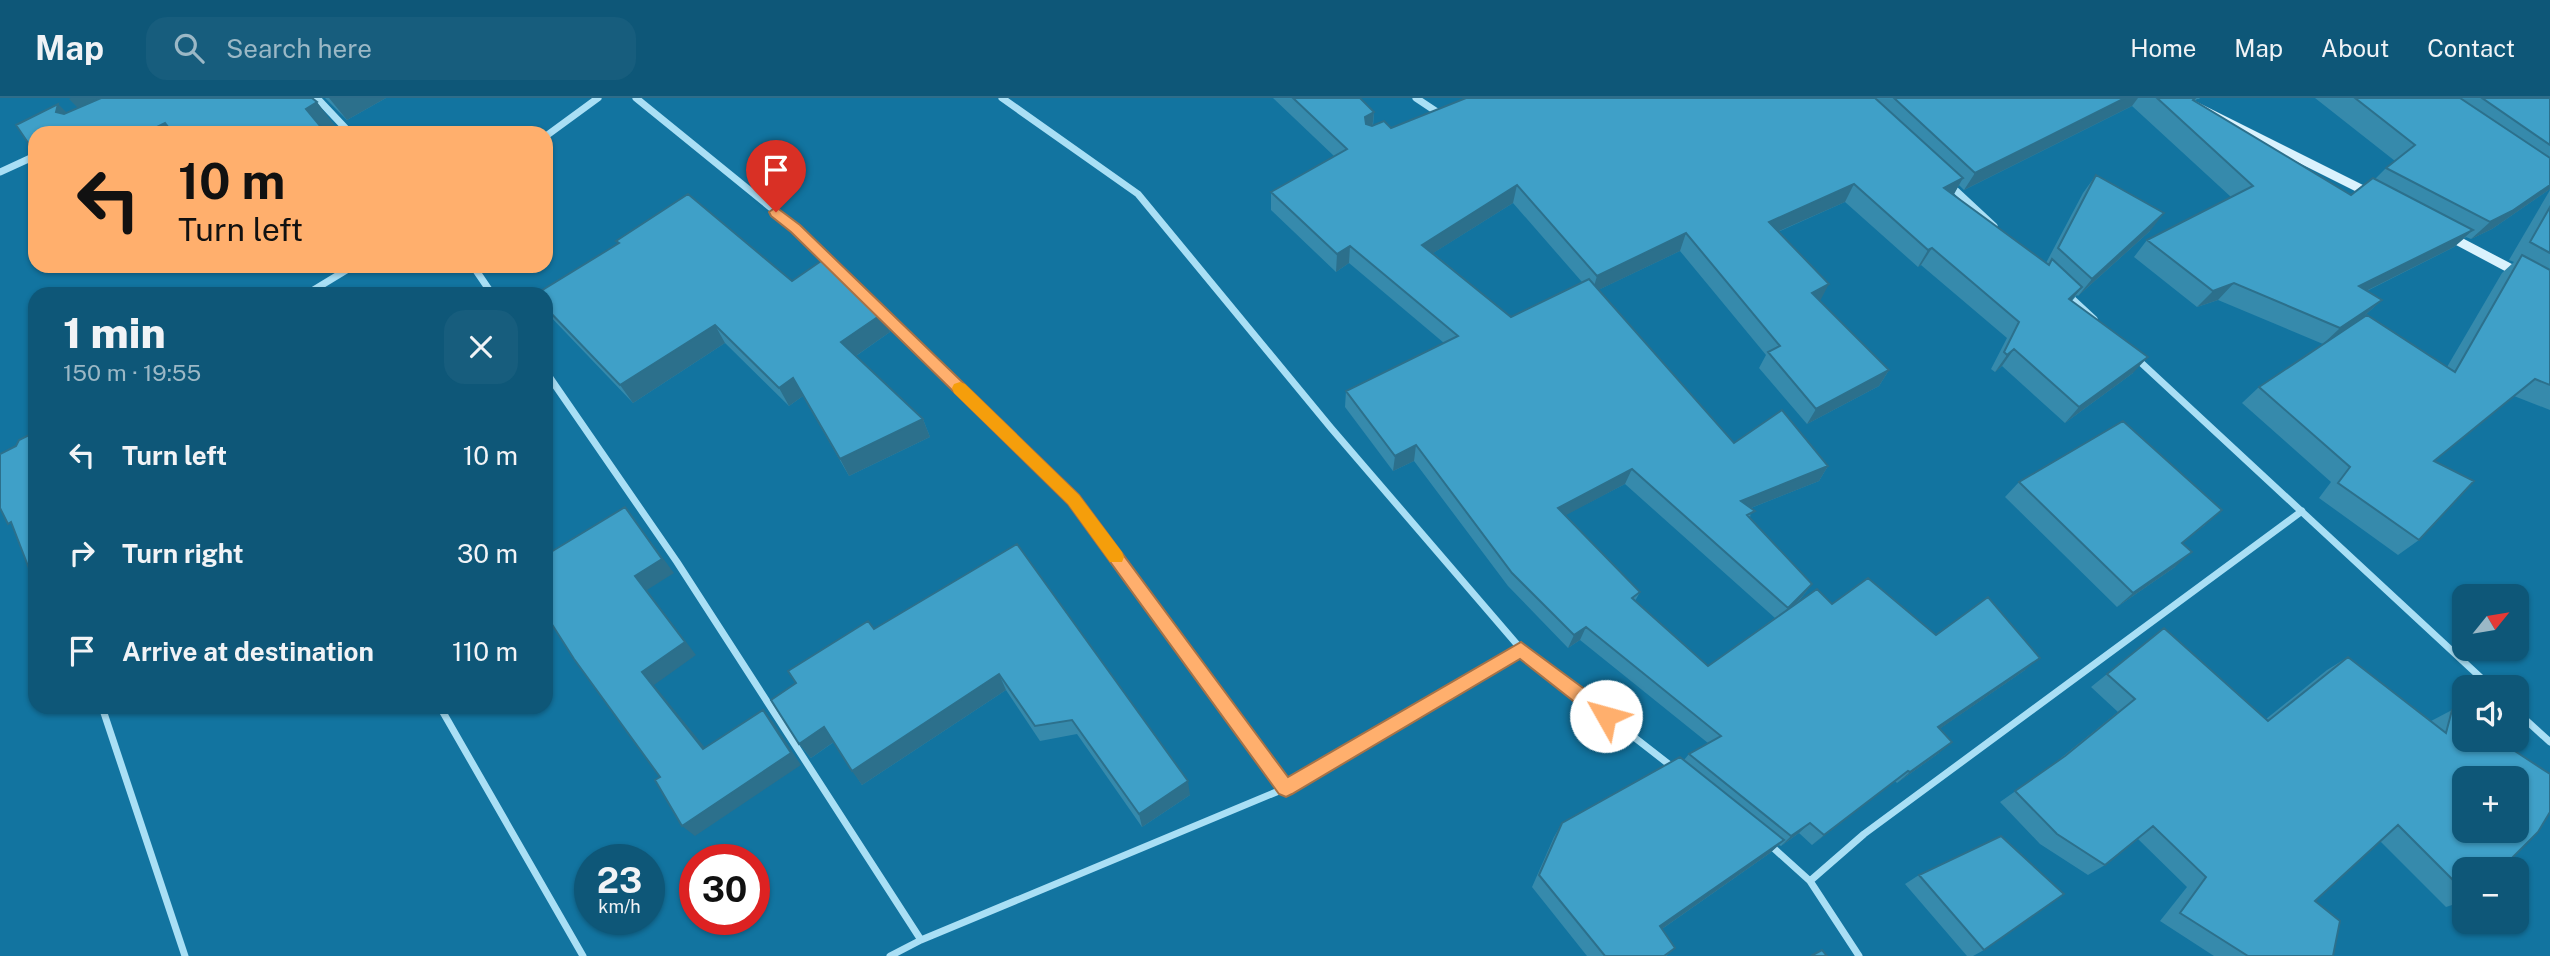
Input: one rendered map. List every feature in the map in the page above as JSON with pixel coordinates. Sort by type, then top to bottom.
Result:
[{"type":"main road","points":[[2179,98],[2381,200]]},
{"type":"main road","points":[[2429,226],[2550,290]]},
{"type":"street","points":[[317,98],[343,126]]},
{"type":"street","points":[[553,131],[598,98]]},
{"type":"street","points":[[635,98],[796,228],[1073,499],[1286,788]]},
{"type":"street","points":[[1002,98],[1138,194],[1331,428],[1521,649],[1681,774]]},
{"type":"street","points":[[1416,98],[1437,111]]},
{"type":"street","points":[[1426,116],[1449,107]]},
{"type":"street","points":[[0,172],[28,159]]},
{"type":"street","points":[[1947,183],[1998,230]]},
{"type":"street","points":[[318,287],[342,273]]},
{"type":"street","points":[[2059,286],[2099,324]]},
{"type":"street","points":[[2130,352],[2478,675]]},
{"type":"street","points":[[553,382],[677,562],[921,940]]},
{"type":"street","points":[[1810,881],[1864,834],[2302,512]]},
{"type":"street","points":[[890,956],[921,940],[1286,788],[1521,649]]},
{"type":"street","points":[[104,714],[185,956]]},
{"type":"street","points":[[444,714],[583,956]]},
{"type":"street","points":[[2529,723],[2550,742]]},
{"type":"street","points":[[1765,841],[1810,881],[1859,956]]},
{"type":"building","points":[[101,98],[312,98],[317,102],[306,109],[320,126],[167,126],[165,123],[159,126],[28,126],[28,143],[16,125],[58,104],[56,112],[64,114]]},
{"type":"building","points":[[1293,98],[1360,98],[1374,112],[1365,117],[1366,124],[1372,126],[1384,121],[1391,128],[1466,98],[1875,98],[1963,178],[1944,188],[2049,265],[2052,259],[2082,287],[2069,299],[2148,357],[2079,407],[2014,349],[2007,355],[2004,352],[2019,322],[1932,248],[1928,250],[1854,184],[1769,222],[1829,284],[1812,293],[1889,370],[1816,409],[1768,352],[1780,346],[1686,233],[1597,276],[1517,185],[1422,245],[1511,317],[1589,279],[1734,443],[1782,410],[1828,466],[1741,501],[1755,511],[1747,515],[1812,584],[1788,608],[1632,469],[1558,508],[1640,592],[1632,598],[1708,666],[1817,589],[1832,604],[1868,578],[1936,635],[1988,597],[2040,658],[1938,727],[1952,742],[1908,771],[1824,835],[1810,823],[1791,836],[1689,754],[1721,736],[1586,627],[1574,635],[1512,573],[1416,445],[1395,456],[1346,391],[1458,336],[1350,246],[1337,254],[1271,192],[1347,149]]},
{"type":"building","points":[[1894,98],[2125,98],[1975,173]]},
{"type":"building","points":[[2157,98],[2195,98],[2193,100],[2351,195],[2373,178],[2473,230],[2359,286],[2382,300],[2340,328],[2234,283],[2213,291],[2147,240],[2253,186]]},
{"type":"building","points":[[2355,98],[2460,98],[2550,158],[2550,185],[2512,211],[2490,222],[2386,168],[2415,145]]},
{"type":"building","points":[[2482,98],[2550,98],[2550,145]]},
{"type":"building","points":[[2096,175],[2164,213],[2092,279],[2058,248]]},
{"type":"building","points":[[688,194],[792,281],[824,259],[882,314],[841,342],[923,419],[840,459],[793,378],[779,388],[715,325],[620,385],[553,315],[553,287],[547,287],[619,243],[616,241]]},
{"type":"building","points":[[2550,207],[2550,253],[2530,242]]},
{"type":"building","points":[[2522,255],[2550,270],[2550,385],[2535,379],[2434,461],[2474,481],[2419,540],[2338,483],[2350,467],[2259,387],[2367,315],[2455,372]]},
{"type":"building","points":[[2123,421],[2222,510],[2182,543],[2192,552],[2133,593],[2019,482]]},
{"type":"building","points":[[28,436],[28,566],[11,522],[8,524],[0,508],[0,454],[16,446],[19,440]]},
{"type":"building","points":[[625,507],[662,559],[635,576],[685,642],[642,672],[703,749],[763,710],[791,753],[682,826],[655,780],[660,777],[553,626],[553,551]]},
{"type":"building","points":[[1017,544],[1188,781],[1139,814],[1072,720],[1035,726],[999,674],[852,771],[824,727],[799,744],[771,700],[796,683],[788,671],[868,621],[874,629]]},
{"type":"building","points":[[2164,628],[2268,721],[2348,657],[2446,733],[2452,710],[2452,752],[2516,752],[2550,774],[2550,812],[2529,841],[2529,766],[2452,766],[2452,843],[2527,843],[2513,857],[2452,857],[2452,879],[2398,825],[2315,901],[2340,921],[2333,956],[2248,956],[2180,913],[2206,877],[2153,826],[2105,865],[2057,834],[2015,791],[2065,756],[2135,699],[2107,674]]},
{"type":"building","points":[[1680,757],[1784,840],[1660,926],[1675,948],[1664,956],[1605,956],[1539,875],[1562,823]]},
{"type":"building","points":[[2001,836],[2064,894],[1984,950],[1919,875]]},
{"type":"building","points":[[1822,950],[1827,956],[1811,956]]},
{"type":"slow traffic","points":[[960,388],[1073,499],[1116,557]]},
{"type":"route","points":[[776,212],[796,228],[1073,499],[1286,788],[1521,649],[1606,716]]}]
